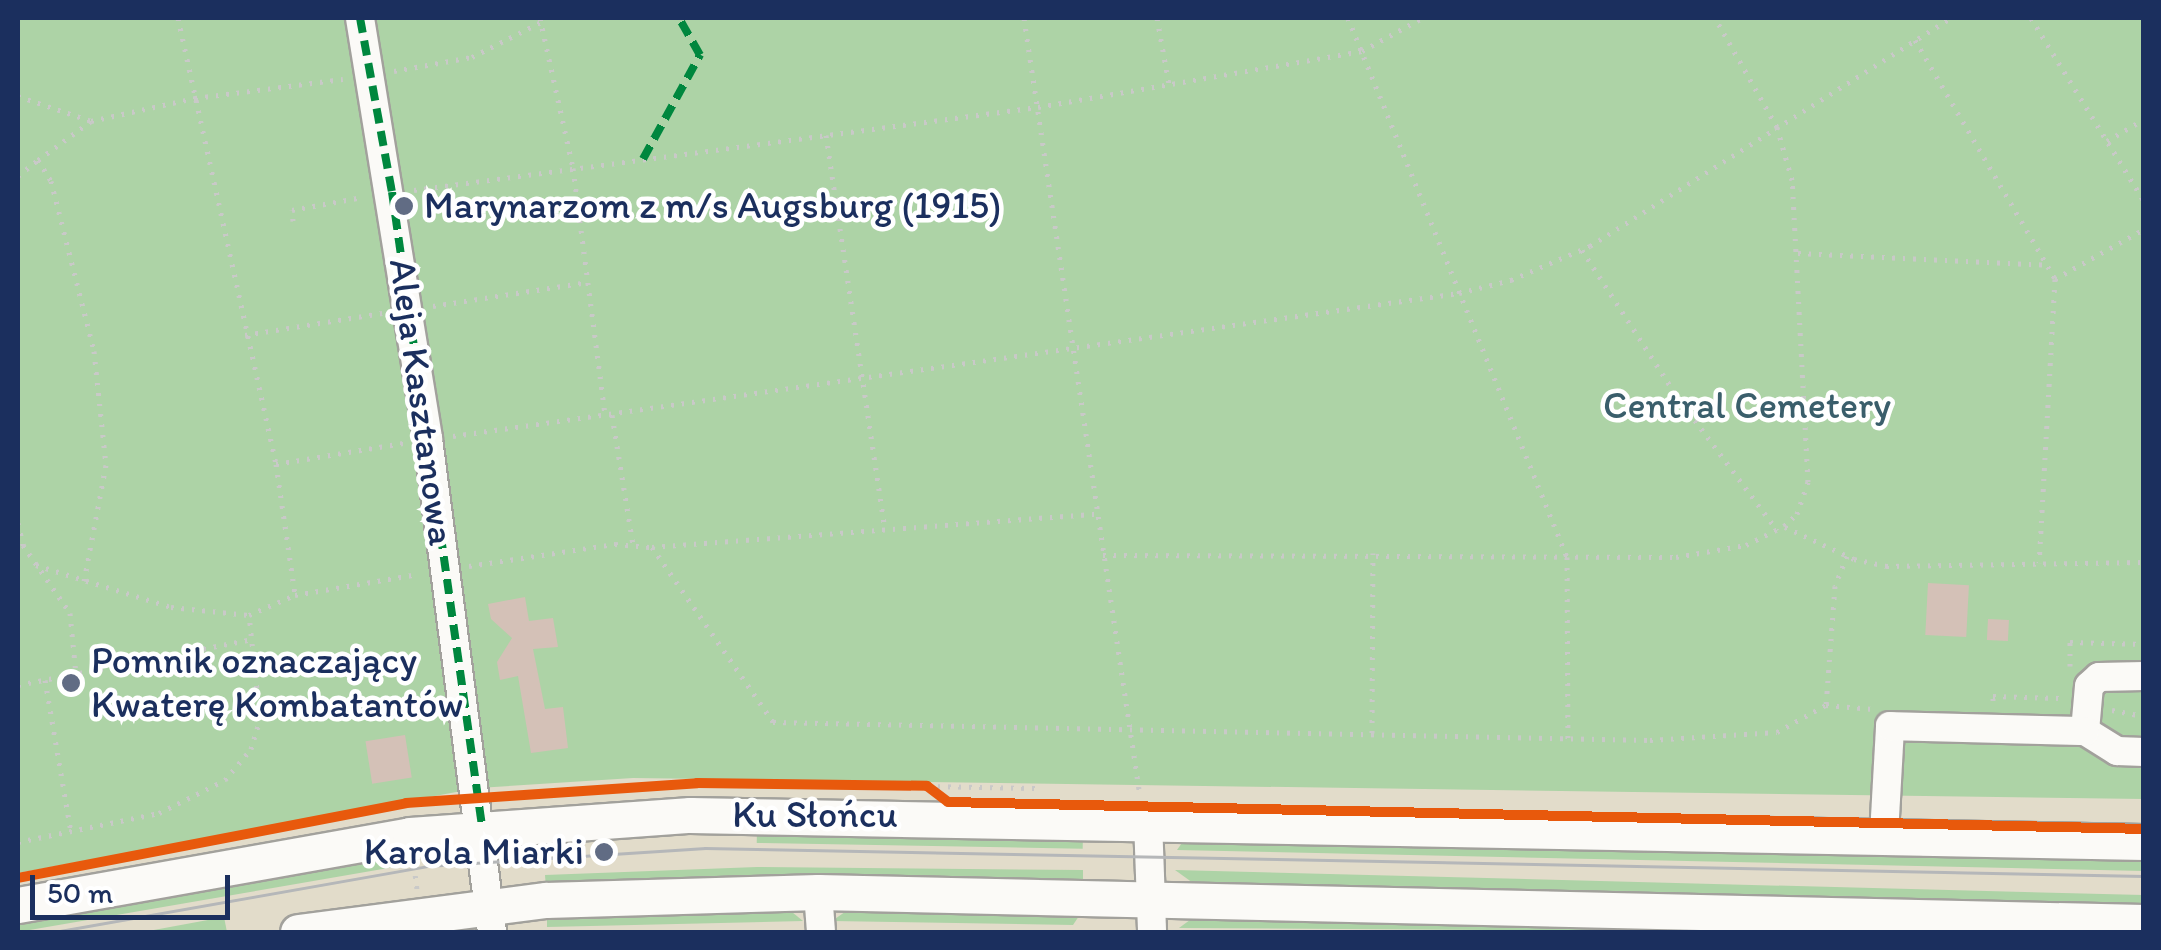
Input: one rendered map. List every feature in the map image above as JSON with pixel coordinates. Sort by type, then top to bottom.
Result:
[{"type":"main road","name":"Ku Słońcu","points":[[18,905],[249,860],[482,826],[770,814],[1144,809],[2144,842]]},
{"type":"main road","name":"Ku Słońcu","points":[[298,932],[818,892],[1150,916],[2132,926]]},
{"type":"street","name":"Aleja Kasztanowa","points":[[360,18],[392,192],[482,826]]},
{"type":"street","points":[[2085,731],[2089,686],[2099,678],[2144,676]]},
{"type":"street","points":[[1884,835],[1890,726],[2085,731],[2117,752],[2144,752]]},
{"type":"street","points":[[1144,809],[1150,916]]},
{"type":"street","points":[[482,826],[491,919]]},
{"type":"street","points":[[818,892],[821,932]]},
{"type":"path","points":[[178,18],[276,464],[295,595]]},
{"type":"path","points":[[1024,18],[1096,514],[1144,809]]},
{"type":"path","points":[[1157,18],[1169,84]]},
{"type":"path","points":[[1348,18],[1567,557],[1568,740]]},
{"type":"path","points":[[293,221],[292,210],[392,192],[1038,107],[1362,51],[1422,18]]},
{"type":"path","points":[[1104,555],[1676,558],[1746,545],[1781,528],[1797,514],[1808,482],[1792,180],[1777,127],[1715,18]]},
{"type":"path","points":[[276,464],[1459,293],[1582,250],[1950,18]]},
{"type":"path","points":[[2031,18],[2144,201]]},
{"type":"path","points":[[18,176],[92,121],[195,98],[372,75],[472,57],[540,20],[572,168],[632,545]]},
{"type":"path","points":[[1915,40],[2056,279],[2040,563]]},
{"type":"path","points":[[18,96],[92,121]]},
{"type":"path","points":[[2107,141],[2144,119]]},
{"type":"path","points":[[826,135],[885,528]]},
{"type":"path","points":[[38,160],[59,200],[104,418],[103,502],[84,580]]},
{"type":"path","points":[[2056,279],[2144,229]]},
{"type":"path","points":[[1582,250],[1676,395],[1781,528],[1847,556],[1886,566],[2144,562]]},
{"type":"path","points":[[1798,253],[2048,264]]},
{"type":"path","points":[[36,566],[171,607],[248,615],[295,595],[632,545],[652,547],[1096,514]]},
{"type":"path","points":[[18,522],[36,566],[70,613],[76,674]]},
{"type":"path","points":[[652,547],[773,722],[1568,740],[1777,732],[1826,705],[1892,710]]},
{"type":"path","points":[[1372,733],[1373,554]]},
{"type":"path","points":[[1826,705],[1835,586],[1847,556]]},
{"type":"path","points":[[18,842],[186,803],[239,766],[260,719],[248,615]]},
{"type":"path","points":[[18,685],[248,640]]},
{"type":"path","points":[[2070,678],[2070,642],[2144,644]]},
{"type":"path","points":[[45,680],[72,832]]},
{"type":"path","points":[[1993,718],[1993,696],[2070,698],[2070,688]]},
{"type":"path","points":[[927,786],[948,802]]},
{"type":"path","points":[[412,849],[418,902]]},
{"type":"green space","name":"Central Cemetery","points":[[18,18],[2143,18],[2143,799],[633,778],[478,788],[18,873]]},
{"type":"green space","points":[[757,828],[1083,834],[1083,849],[757,843]]},
{"type":"green space","points":[[1184,840],[2143,856],[2144,871],[1177,850]]},
{"type":"green space","points":[[398,851],[400,866],[18,932],[18,919]]},
{"type":"green space","points":[[757,867],[1083,870],[1083,885],[546,889],[545,875]]},
{"type":"green space","points":[[1175,870],[2143,895],[2144,910],[1200,888]]},
{"type":"green space","points":[[852,907],[1083,910],[1073,925],[832,921]]},
{"type":"green space","points":[[787,908],[803,921],[547,927],[547,915]]},
{"type":"green space","points":[[224,917],[227,932],[143,932]]},
{"type":"green space","points":[[1194,917],[1776,927],[1780,932],[1179,928]]},
{"type":"building","points":[[1928,583],[1969,585],[1966,637],[1925,635]]},
{"type":"building","points":[[525,597],[529,621],[553,618],[558,647],[533,649],[545,709],[563,707],[568,748],[531,753],[518,676],[500,680],[497,662],[512,638],[491,619],[488,604]]},
{"type":"building","points":[[1988,619],[2009,620],[2008,641],[1987,640]]},
{"type":"building","points":[[405,735],[412,777],[372,784],[365,741]]},
{"type":"tram line","points":[[54,932],[427,866],[705,848],[2144,876]]},
{"type":"marked path","points":[[360,18],[392,192],[482,826]]},
{"type":"marked path","points":[[643,159],[700,55],[679,18]]},
{"type":"cycle path","points":[[18,878],[406,803],[697,783],[927,786],[948,802],[2144,829]]},
{"type":"place","name":"Marynarzom z m/s Augsburg (1915)","points":[[404,206]]},
{"type":"place","name":"Pomnik oznaczający Kwaterę Kombatantów","points":[[71,683]]},
{"type":"place","name":"Karola Miarki","points":[[604,852]]}]
